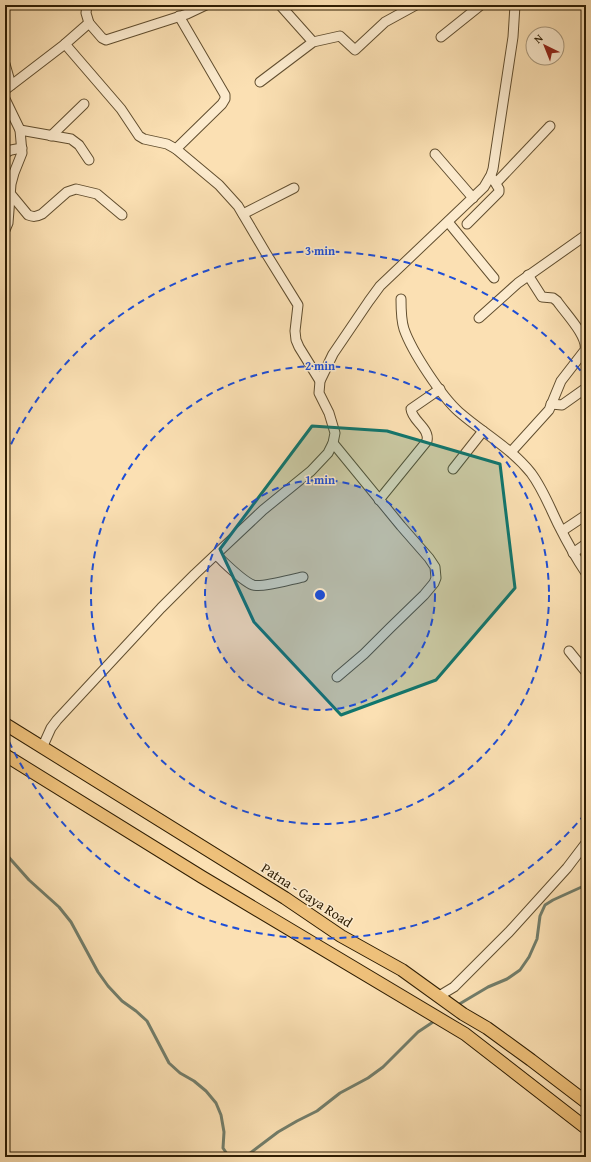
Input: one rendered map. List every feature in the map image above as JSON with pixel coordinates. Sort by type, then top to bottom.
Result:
[{"type":"main road","name":"Patna - Gaya Road","points":[[5,724],[285,898],[341,936],[402,970],[463,1014],[487,1028],[586,1102]]},
{"type":"main road","points":[[5,755],[202,877],[465,1034],[586,1128]]},
{"type":"street","points":[[87,5],[86,13],[89,23],[102,38],[106,40],[180,16],[206,5]]},
{"type":"street","points":[[280,5],[313,42]]},
{"type":"street","points":[[260,82],[313,42],[340,36],[355,50],[385,22],[416,5]]},
{"type":"street","points":[[441,37],[481,5]]},
{"type":"street","points":[[468,224],[499,192],[499,189],[493,179],[513,37],[515,5]]},
{"type":"street","points":[[176,149],[225,100],[225,95],[180,16]]},
{"type":"street","points":[[5,64],[8,87],[65,44],[89,23]]},
{"type":"street","points":[[65,44],[121,109],[139,136],[144,139],[167,144],[176,149],[219,185],[238,206],[298,305],[295,331],[296,340],[320,381]]},
{"type":"street","points":[[5,99],[20,130],[22,148],[22,154],[14,173],[9,192],[8,223],[5,230]]},
{"type":"street","points":[[51,136],[84,104]]},
{"type":"street","points":[[42,748],[51,728],[57,720],[161,608],[263,510],[310,471],[328,452],[333,443],[334,429],[330,413],[319,393],[320,381],[333,354],[372,296],[380,286],[550,126]]},
{"type":"street","points":[[20,130],[70,139],[79,145],[89,160]]},
{"type":"street","points":[[5,153],[22,148]]},
{"type":"street","points":[[435,154],[473,198]]},
{"type":"street","points":[[242,214],[294,188]]},
{"type":"street","points":[[9,192],[28,214],[32,216],[37,217],[42,214],[68,192],[76,189],[97,194],[122,215]]},
{"type":"street","points":[[448,222],[494,278]]},
{"type":"street","points":[[479,318],[528,275],[586,235]]},
{"type":"street","points":[[511,452],[546,414],[561,381],[585,350],[586,345],[584,335],[557,301],[553,298],[542,297],[528,275]]},
{"type":"street","points":[[401,299],[402,320],[407,337],[417,355],[458,412],[511,452],[524,464],[537,481],[573,553],[586,573]]},
{"type":"street","points":[[551,404],[562,405],[586,388]]},
{"type":"street","points":[[379,500],[427,440],[426,432],[413,415],[411,409],[440,389]]},
{"type":"street","points":[[453,468],[483,431]]},
{"type":"street","points":[[333,443],[379,500],[429,558],[435,567],[436,578],[434,583],[424,595],[364,654],[337,677]]},
{"type":"street","points":[[562,531],[586,515]]},
{"type":"street","points":[[573,553],[586,544]]},
{"type":"street","points":[[216,555],[253,585],[267,584],[303,577]]},
{"type":"street","points":[[569,651],[586,672]]},
{"type":"street","points":[[439,996],[454,986],[509,932],[567,868],[586,843]]},
{"type":"path","points":[[559,5],[572,9],[579,5]]},
{"type":"highlighted area","points":[[312,426],[387,431],[500,464],[515,588],[436,680],[341,715],[254,622],[220,549]]},
{"type":"waterway","points":[[5,853],[29,880],[59,907],[71,922],[98,972],[108,986],[122,1001],[147,1021],[169,1063],[180,1073],[194,1081],[206,1091],[216,1103],[221,1115],[224,1132],[223,1148],[229,1157]]},
{"type":"waterway","points":[[456,1006],[488,987],[507,979],[520,970],[529,957],[537,939],[540,916],[545,905],[586,885]]},
{"type":"waterway","points":[[245,1157],[278,1132],[317,1111],[340,1093],[368,1078],[383,1067],[418,1032],[436,1020]]}]
